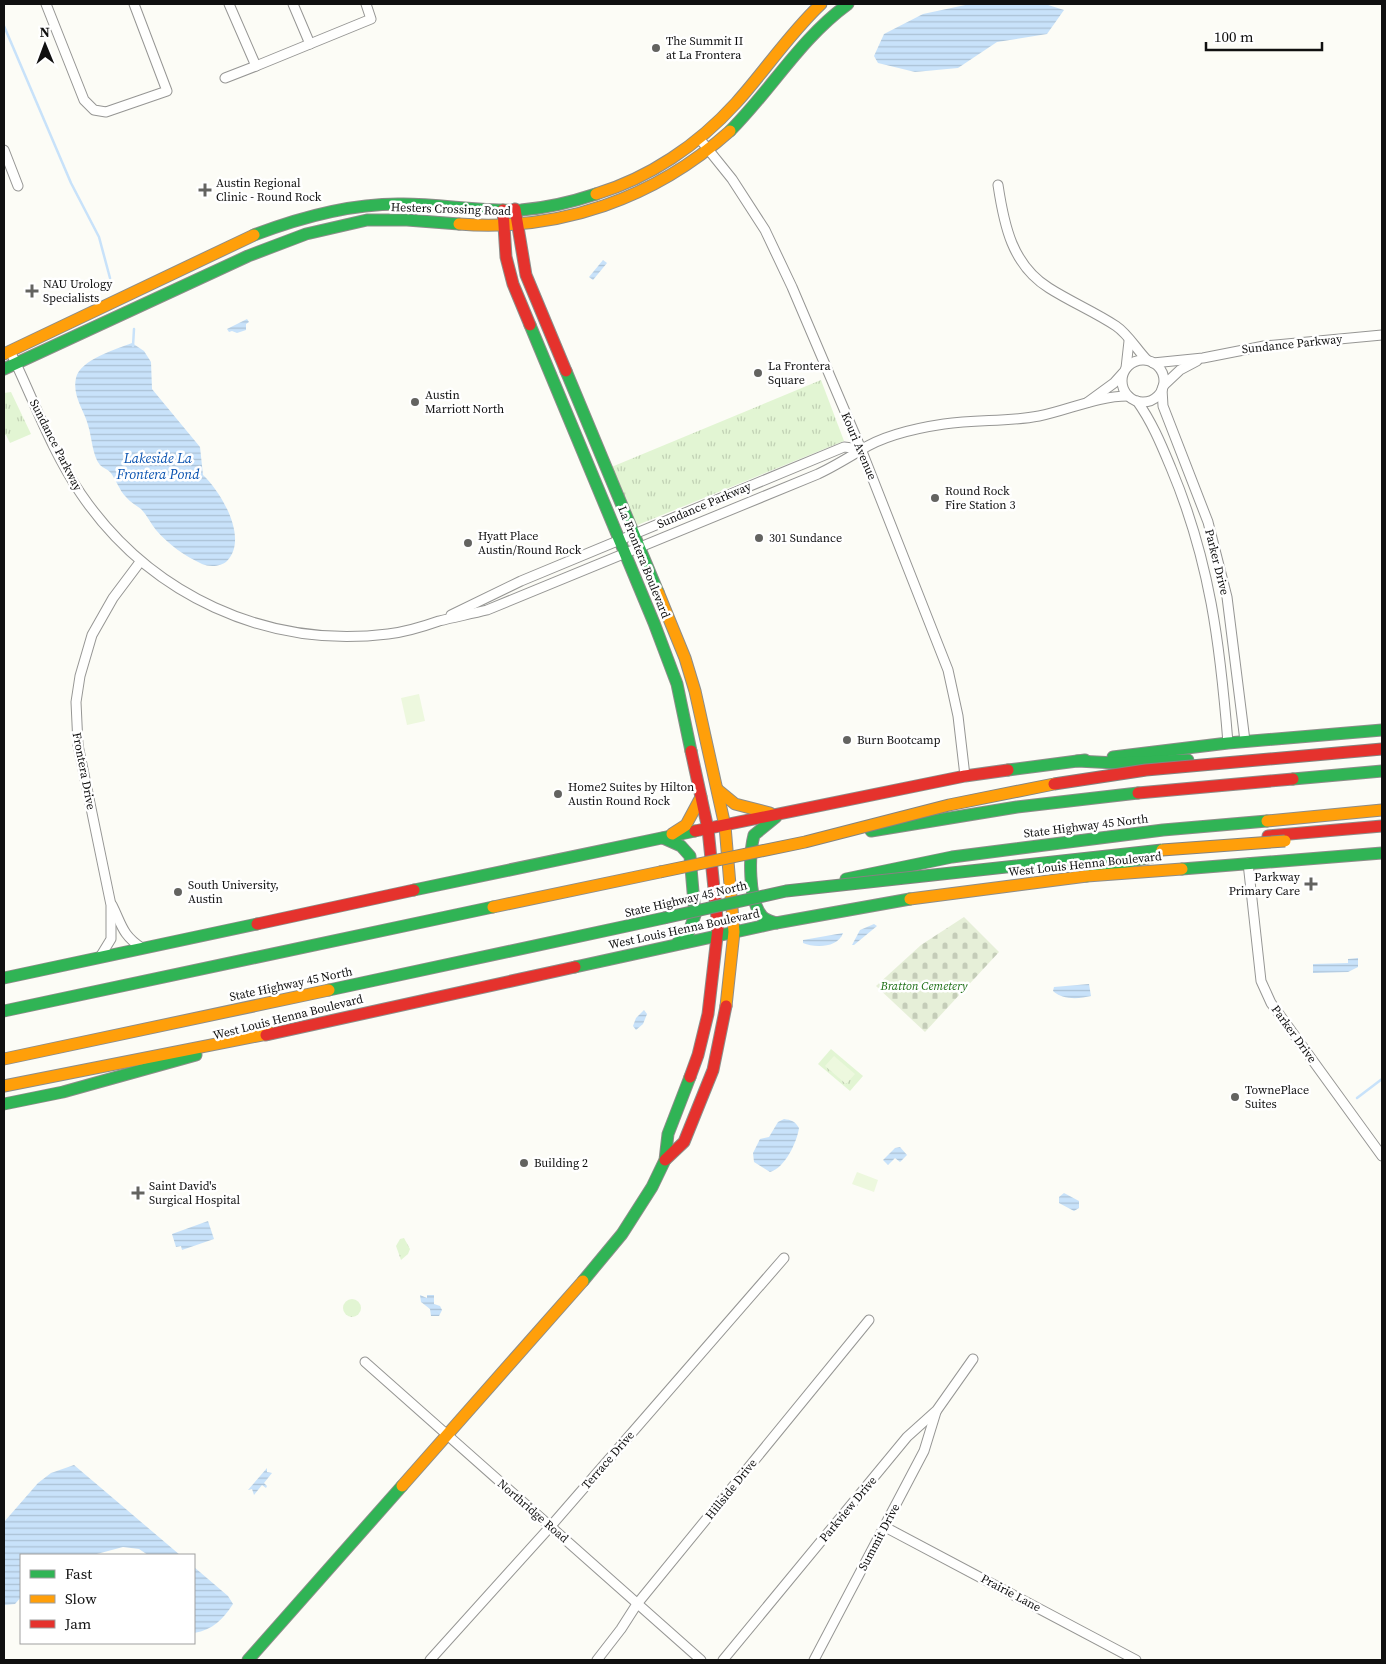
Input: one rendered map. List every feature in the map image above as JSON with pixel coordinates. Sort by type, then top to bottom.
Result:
[{"type":"main road","name":"Hesters Crossing Road","points":[[7,353],[249,237],[283,224],[327,211],[388,204],[503,210],[545,206],[605,191],[656,167],[699,138],[745,93],[794,31],[821,4]]},
{"type":"main road","name":"Hesters Crossing Road","points":[[4,369],[260,250],[320,229],[351,222],[397,220],[504,226],[517,225],[549,221],[610,204],[664,179],[708,150],[743,119],[794,55],[826,20],[848,4]]},
{"type":"main road","name":"La Frontera Boulevard","points":[[515,209],[518,249],[524,276],[543,315],[690,672],[726,826],[734,932],[725,1018],[716,1058],[700,1106],[684,1142],[665,1160]]},
{"type":"main road","name":"La Frontera Boulevard","points":[[503,210],[506,256],[513,284],[626,554],[675,677],[688,729],[708,829],[718,928],[715,936],[711,994],[698,1055],[668,1134],[665,1160]]},
{"type":"main road","points":[[4,978],[965,776],[1228,743],[1382,730]]},
{"type":"main road","points":[[1077,761],[1116,763],[1382,750]]},
{"type":"main road","points":[[805,842],[958,802],[1107,775],[1382,750]]},
{"type":"main road","points":[[4,1011],[805,842],[1017,807],[1162,790],[1382,771]]},
{"type":"main road","points":[[716,787],[735,804],[749,809],[780,815]]},
{"type":"main road","points":[[663,838],[686,825],[701,797]]},
{"type":"main road","name":"State Highway 45 North","points":[[4,1059],[952,857],[1163,830],[1382,810]]},
{"type":"main road","points":[[776,923],[762,916],[756,905],[751,848],[754,835],[780,815]]},
{"type":"main road","points":[[1086,876],[1126,862],[1253,837],[1382,826]]},
{"type":"main road","points":[[786,891],[1185,848],[1382,835]]},
{"type":"main road","points":[[663,838],[681,846],[690,856],[695,916],[688,934],[674,945]]},
{"type":"main road","name":"West Louis Henna Boulevard","points":[[4,1104],[63,1092],[272,1033],[776,923],[956,892],[1086,876],[1382,853]]},
{"type":"main road","points":[[4,1086],[272,1033]]},
{"type":"main road","points":[[698,1055],[716,1058]]},
{"type":"main road","points":[[248,1660],[447,1436],[622,1234],[652,1187],[665,1160]]},
{"type":"street","points":[[46,4],[84,100],[94,110],[110,112],[167,91],[134,4]]},
{"type":"street","points":[[229,4],[256,66]]},
{"type":"street","points":[[293,4],[310,44]]},
{"type":"street","points":[[225,78],[371,19],[366,4]]},
{"type":"street","name":"Kouri Avenue","points":[[699,138],[732,179],[765,230],[792,287],[862,449],[948,670],[958,716],[965,776]]},
{"type":"street","points":[[4,150],[18,186]]},
{"type":"street","points":[[998,185],[1002,214],[1008,237],[1028,270],[1048,287],[1116,326],[1162,372],[1163,387],[1154,400],[1136,401],[1128,396],[1122,385],[1129,341]]},
{"type":"street","name":"Sundance Parkway","points":[[1150,362],[1203,358],[1264,346],[1382,335]]},
{"type":"street","name":"Sundance Parkway","points":[[7,353],[16,363],[60,458],[80,492],[102,523],[140,562],[182,590],[236,618],[296,633],[353,637],[417,630],[521,581],[844,447],[862,449]]},
{"type":"street","name":"Sundance Parkway","points":[[1163,387],[1180,370],[1203,358]]},
{"type":"street","points":[[1125,371],[1132,363],[1150,362]]},
{"type":"street","name":"Sundance Parkway","points":[[1088,402],[1114,383],[1125,371]]},
{"type":"street","name":"Parker Drive","points":[[1163,387],[1163,406],[1208,522],[1226,597],[1245,742]]},
{"type":"street","name":"Sundance Parkway","points":[[439,621],[487,610],[639,549],[818,474],[846,460],[862,449],[893,436],[944,424],[1028,418],[1051,414],[1088,402],[1128,396]]},
{"type":"street","name":"Parker Drive","points":[[1136,401],[1150,418],[1194,527],[1212,600],[1228,743]]},
{"type":"street","points":[[1176,480],[1190,475]]},
{"type":"street","name":"Frontera Drive","points":[[111,904],[78,745],[76,702],[80,676],[92,635],[113,598],[140,562]]},
{"type":"street","points":[[1212,600],[1226,597]]},
{"type":"street","name":"Parker Drive","points":[[1248,863],[1261,981],[1271,1003],[1382,1156]]},
{"type":"street","points":[[111,904],[119,918],[121,930],[131,941],[142,948]]},
{"type":"street","points":[[100,957],[111,939],[111,904]]},
{"type":"street","name":"Terrace Drive","points":[[430,1660],[550,1527],[784,1258]]},
{"type":"street","name":"Hillside Drive","points":[[597,1660],[622,1629],[637,1604],[869,1320]]},
{"type":"street","name":"Parkview Drive","points":[[723,1660],[907,1437],[937,1410],[973,1359]]},
{"type":"street","name":"Northridge Road","points":[[365,1362],[701,1660]]},
{"type":"street","name":"Summit Drive","points":[[814,1660],[924,1451],[937,1410]]},
{"type":"street","name":"Prairie Lane","points":[[885,1527],[1136,1660]]},
{"type":"green space","points":[[821,380],[844,441],[635,526],[609,468]]},
{"type":"green space","points":[[11,392],[31,434],[10,443],[6,435],[4,435],[4,393]]},
{"type":"green space","points":[[419,694],[425,721],[407,725],[401,698]]},
{"type":"green space","name":"Bratton Cemetery","points":[[964,917],[999,952],[925,1032],[876,986],[921,945]]},
{"type":"green space","points":[[831,1049],[863,1076],[850,1091],[818,1064]]},
{"type":"green space","points":[[834,1056],[855,1074],[846,1084],[825,1066]]},
{"type":"green space","points":[[857,1172],[878,1180],[874,1192],[852,1184]]},
{"type":"green space","points":[[404,1238],[410,1249],[408,1254],[401,1260],[396,1246],[400,1239]]},
{"type":"green space","points":[[352,1299],[358,1302],[361,1308],[358,1314],[352,1317],[346,1314],[343,1308],[346,1302]]},
{"type":"water","points":[[970,4],[1045,4],[1064,10],[1047,34],[997,42],[958,68],[915,72],[878,63],[874,56],[884,34],[923,14]]},
{"type":"water","points":[[603,260],[607,263],[593,280],[589,277]]},
{"type":"water","points":[[247,319],[249,322],[246,324],[246,330],[237,333],[229,332],[227,329]]},
{"type":"water","name":"Lakeside La Frontera Pond","points":[[132,343],[144,351],[151,362],[152,389],[200,447],[203,475],[217,492],[230,516],[235,540],[233,551],[227,561],[222,564],[208,566],[202,564],[183,554],[172,545],[156,530],[141,509],[129,500],[109,471],[97,461],[88,425],[77,397],[76,378],[84,366],[91,361]]},
{"type":"water","points":[[874,924],[877,926],[852,945],[860,930]]},
{"type":"water","points":[[843,933],[836,942],[831,944],[814,946],[803,943],[803,940]]},
{"type":"water","points":[[1358,958],[1358,967],[1348,972],[1313,973],[1313,964],[1348,963],[1348,959]]},
{"type":"water","points":[[1089,984],[1091,996],[1086,997],[1066,997],[1053,991],[1054,987]]},
{"type":"water","points":[[644,1010],[647,1014],[643,1024],[636,1030],[633,1026],[636,1018]]},
{"type":"water","points":[[784,1119],[791,1120],[796,1124],[799,1128],[798,1134],[785,1160],[775,1170],[770,1172],[754,1162],[753,1153],[760,1139],[769,1137],[778,1122]]},
{"type":"water","points":[[900,1147],[907,1155],[900,1162],[895,1158],[888,1165],[883,1160],[895,1148]]},
{"type":"water","points":[[1064,1193],[1079,1201],[1079,1208],[1074,1211],[1059,1203],[1059,1197]]},
{"type":"water","points":[[208,1221],[214,1239],[182,1250],[181,1246],[176,1247],[172,1234]]},
{"type":"water","points":[[420,1295],[427,1298],[427,1295],[434,1295],[434,1304],[440,1306],[442,1310],[439,1316],[431,1316],[430,1309],[421,1302]]},
{"type":"water","points":[[74,1465],[179,1554],[146,1554],[139,1549],[123,1547],[97,1554],[20,1554],[20,1598],[15,1604],[4,1605],[4,1522],[38,1483],[51,1473]]},
{"type":"water","points":[[267,1468],[267,1472],[272,1473],[264,1483],[267,1486],[266,1488],[262,1485],[254,1495],[252,1489],[248,1490]]},
{"type":"water","points":[[195,1568],[228,1596],[233,1604],[217,1623],[201,1632],[195,1633]]},
{"type":"waterway","points":[[4,26],[71,183],[99,237],[110,278]]},
{"type":"waterway","points":[[133,346],[134,329]]},
{"type":"waterway","points":[[1357,1098],[1382,1079]]},
{"type":"traffic: fast","points":[[730,131],[801,48],[848,4]]},
{"type":"traffic: fast","points":[[254,235],[290,222],[327,212],[365,206],[418,204],[492,210],[521,210],[578,200],[596,194]]},
{"type":"traffic: fast","points":[[4,369],[248,256],[306,234],[367,220],[407,220],[459,224]]},
{"type":"traffic: fast","points":[[530,325],[654,623],[677,684],[691,751]]},
{"type":"traffic: fast","points":[[566,371],[658,592]]},
{"type":"traffic: fast","points":[[1113,757],[1228,743],[1382,730]]},
{"type":"traffic: fast","points":[[1008,770],[1085,760]]},
{"type":"traffic: fast","points":[[1077,761],[1116,763],[1188,760]]},
{"type":"traffic: fast","points":[[1293,779],[1382,771]]},
{"type":"traffic: fast","points":[[871,831],[1017,807],[1138,793]]},
{"type":"traffic: fast","points":[[776,817],[754,835],[751,853],[752,888],[757,909],[763,917],[776,923]]},
{"type":"traffic: fast","points":[[846,879],[952,857],[1163,830],[1267,821]]},
{"type":"traffic: fast","points":[[414,890],[695,831]]},
{"type":"traffic: fast","points":[[663,838],[681,846],[690,856],[695,915],[688,934],[678,942]]},
{"type":"traffic: fast","points":[[664,918],[786,891],[1162,850]]},
{"type":"traffic: fast","points":[[1182,869],[1382,853]]},
{"type":"traffic: fast","points":[[1087,876],[1126,862],[1152,857]]},
{"type":"traffic: fast","points":[[575,967],[776,923],[910,899]]},
{"type":"traffic: fast","points":[[4,1011],[493,907]]},
{"type":"traffic: fast","points":[[329,990],[664,918]]},
{"type":"traffic: fast","points":[[4,978],[257,924]]},
{"type":"traffic: fast","points":[[4,1104],[63,1092],[196,1055]]},
{"type":"traffic: fast","points":[[583,1281],[622,1234],[652,1187],[665,1160],[668,1134],[690,1077]]},
{"type":"traffic: fast","points":[[248,1660],[402,1486]]},
{"type":"traffic: slow","points":[[596,194],[635,179],[654,169],[706,133],[747,91],[798,28],[821,4]]},
{"type":"traffic: slow","points":[[459,224],[497,225],[533,222],[569,216],[604,206],[638,192],[670,175],[701,155],[730,131]]},
{"type":"traffic: slow","points":[[4,354],[254,235]]},
{"type":"traffic: slow","points":[[658,592],[685,658],[695,691],[725,826],[734,932],[726,1006]]},
{"type":"traffic: slow","points":[[660,872],[805,842],[949,805],[1054,784]]},
{"type":"traffic: slow","points":[[718,790],[735,804],[770,813]]},
{"type":"traffic: slow","points":[[672,834],[686,825],[701,797]]},
{"type":"traffic: slow","points":[[1267,821],[1382,810]]},
{"type":"traffic: slow","points":[[1162,850],[1285,841]]},
{"type":"traffic: slow","points":[[910,899],[1087,876],[1182,869]]},
{"type":"traffic: slow","points":[[493,907],[660,872]]},
{"type":"traffic: slow","points":[[4,1059],[329,990]]},
{"type":"traffic: slow","points":[[4,1086],[272,1033]]},
{"type":"traffic: slow","points":[[402,1486],[583,1281]]},
{"type":"traffic: jam","points":[[515,209],[526,275],[566,371]]},
{"type":"traffic: jam","points":[[503,210],[506,257],[513,284],[530,325]]},
{"type":"traffic: jam","points":[[1054,784],[1146,770],[1382,749]]},
{"type":"traffic: jam","points":[[690,1077],[698,1055],[708,1014],[718,928],[708,829],[691,751]]},
{"type":"traffic: jam","points":[[695,831],[965,776],[1008,770]]},
{"type":"traffic: jam","points":[[1138,793],[1293,779]]},
{"type":"traffic: jam","points":[[1268,836],[1382,826]]},
{"type":"traffic: jam","points":[[257,924],[414,890]]},
{"type":"traffic: jam","points":[[266,1035],[575,967]]},
{"type":"traffic: jam","points":[[665,1160],[684,1142],[713,1070],[726,1006]]},
{"type":"place","name":"The Summit II at La Frontera","points":[[656,48]]},
{"type":"place","name":"Austin Regional Clinic - Round Rock","points":[[205,190]]},
{"type":"place","name":"NAU Urology Specialists","points":[[32,291]]},
{"type":"place","name":"La Frontera Square","points":[[758,373]]},
{"type":"place","name":"Austin Marriott North","points":[[415,402]]},
{"type":"place","name":"Round Rock Fire Station 3","points":[[935,498]]},
{"type":"place","name":"301 Sundance","points":[[759,538]]},
{"type":"place","name":"Hyatt Place Austin/Round Rock","points":[[468,543]]},
{"type":"place","name":"Burn Bootcamp","points":[[847,740]]},
{"type":"place","name":"Home2 Suites by Hilton Austin Round Rock","points":[[558,794]]},
{"type":"place","name":"Parkway Primary Care","points":[[1311,884]]},
{"type":"place","name":"South University, Austin","points":[[178,892]]},
{"type":"place","name":"TownePlace Suites","points":[[1235,1097]]},
{"type":"place","name":"Building 2","points":[[524,1163]]},
{"type":"place","name":"Saint David's Surgical Hospital","points":[[138,1193]]}]
